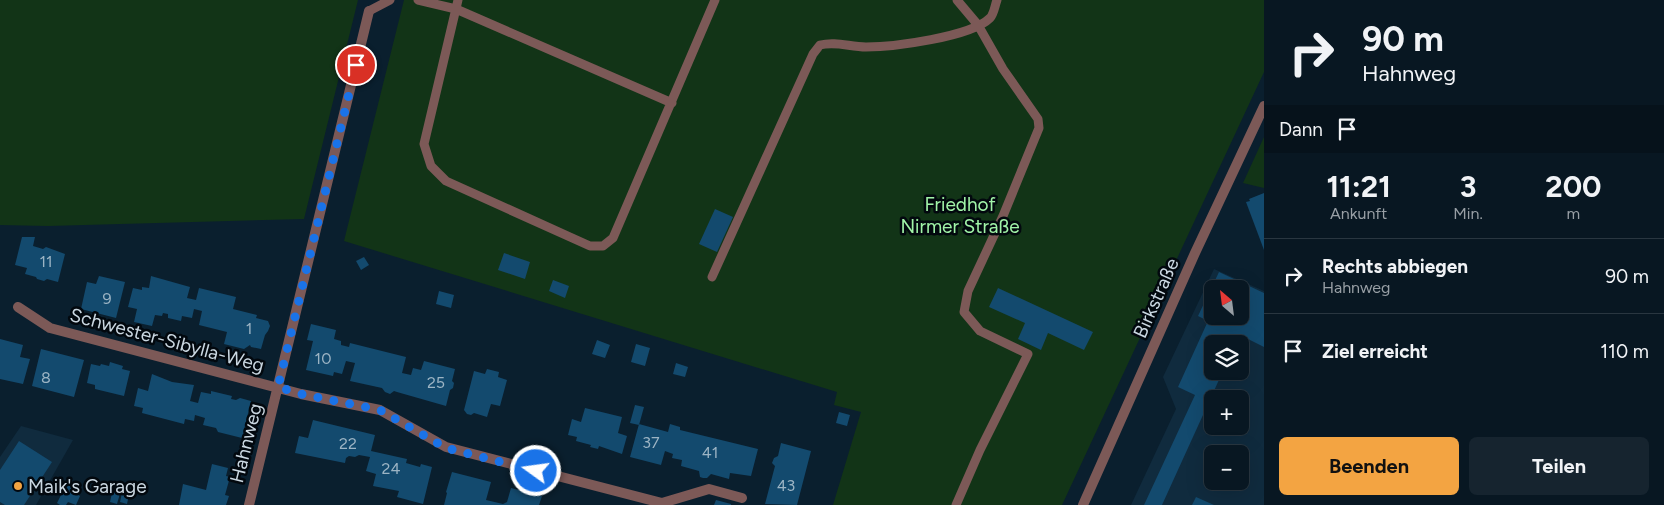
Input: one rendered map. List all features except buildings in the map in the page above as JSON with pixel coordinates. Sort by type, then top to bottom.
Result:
[{"type":"street","name":"Hahnweg","points":[[249,505],[369,11]]},
{"type":"street","name":"Birkstraße","points":[[1083,505],[1195,253],[1264,106]]},
{"type":"street","name":"Schwester-Sibylla-Weg","points":[[18,307],[50,328],[301,394],[380,410],[446,448],[662,503],[685,501],[709,489],[742,498]]},
{"type":"lane","points":[[369,11],[390,0]]},
{"type":"lane","points":[[418,0],[457,4],[672,103]]},
{"type":"lane","points":[[457,4],[424,144],[430,166],[446,181],[590,246],[603,246],[613,238],[715,0]]},
{"type":"lane","points":[[956,505],[980,450],[1028,354],[980,331],[964,312],[968,291],[1039,128],[1038,119],[1003,69],[978,25],[957,0]]},
{"type":"lane","points":[[712,277],[813,54],[820,45],[830,43],[865,47],[908,44],[950,35],[978,25],[991,17],[997,0]]},
{"type":"shaded area","points":[[1214,269],[1239,280],[1209,280]]},
{"type":"shaded area","points":[[1249,284],[1264,291],[1264,505],[1131,505],[1176,409],[1163,377],[1204,290],[1204,325],[1249,325]]},
{"type":"shaded area","points":[[21,426],[73,440],[36,505],[0,505],[0,457]]},
{"type":"green space","points":[[0,0],[358,0],[304,219],[48,226],[0,225]]},
{"type":"green space","name":"Friedhof Nirmer Straße","points":[[404,0],[1264,0],[1264,72],[1062,505],[833,505],[861,412],[834,405],[837,392],[344,241]]},
{"type":"green space","points":[[1264,137],[1264,188],[1243,183]]},
{"type":"place","name":"Maik's Garage","points":[[18,486]]},
{"type":"route","points":[[356,65],[278,387],[301,394],[380,410],[446,448],[536,471]]}]
